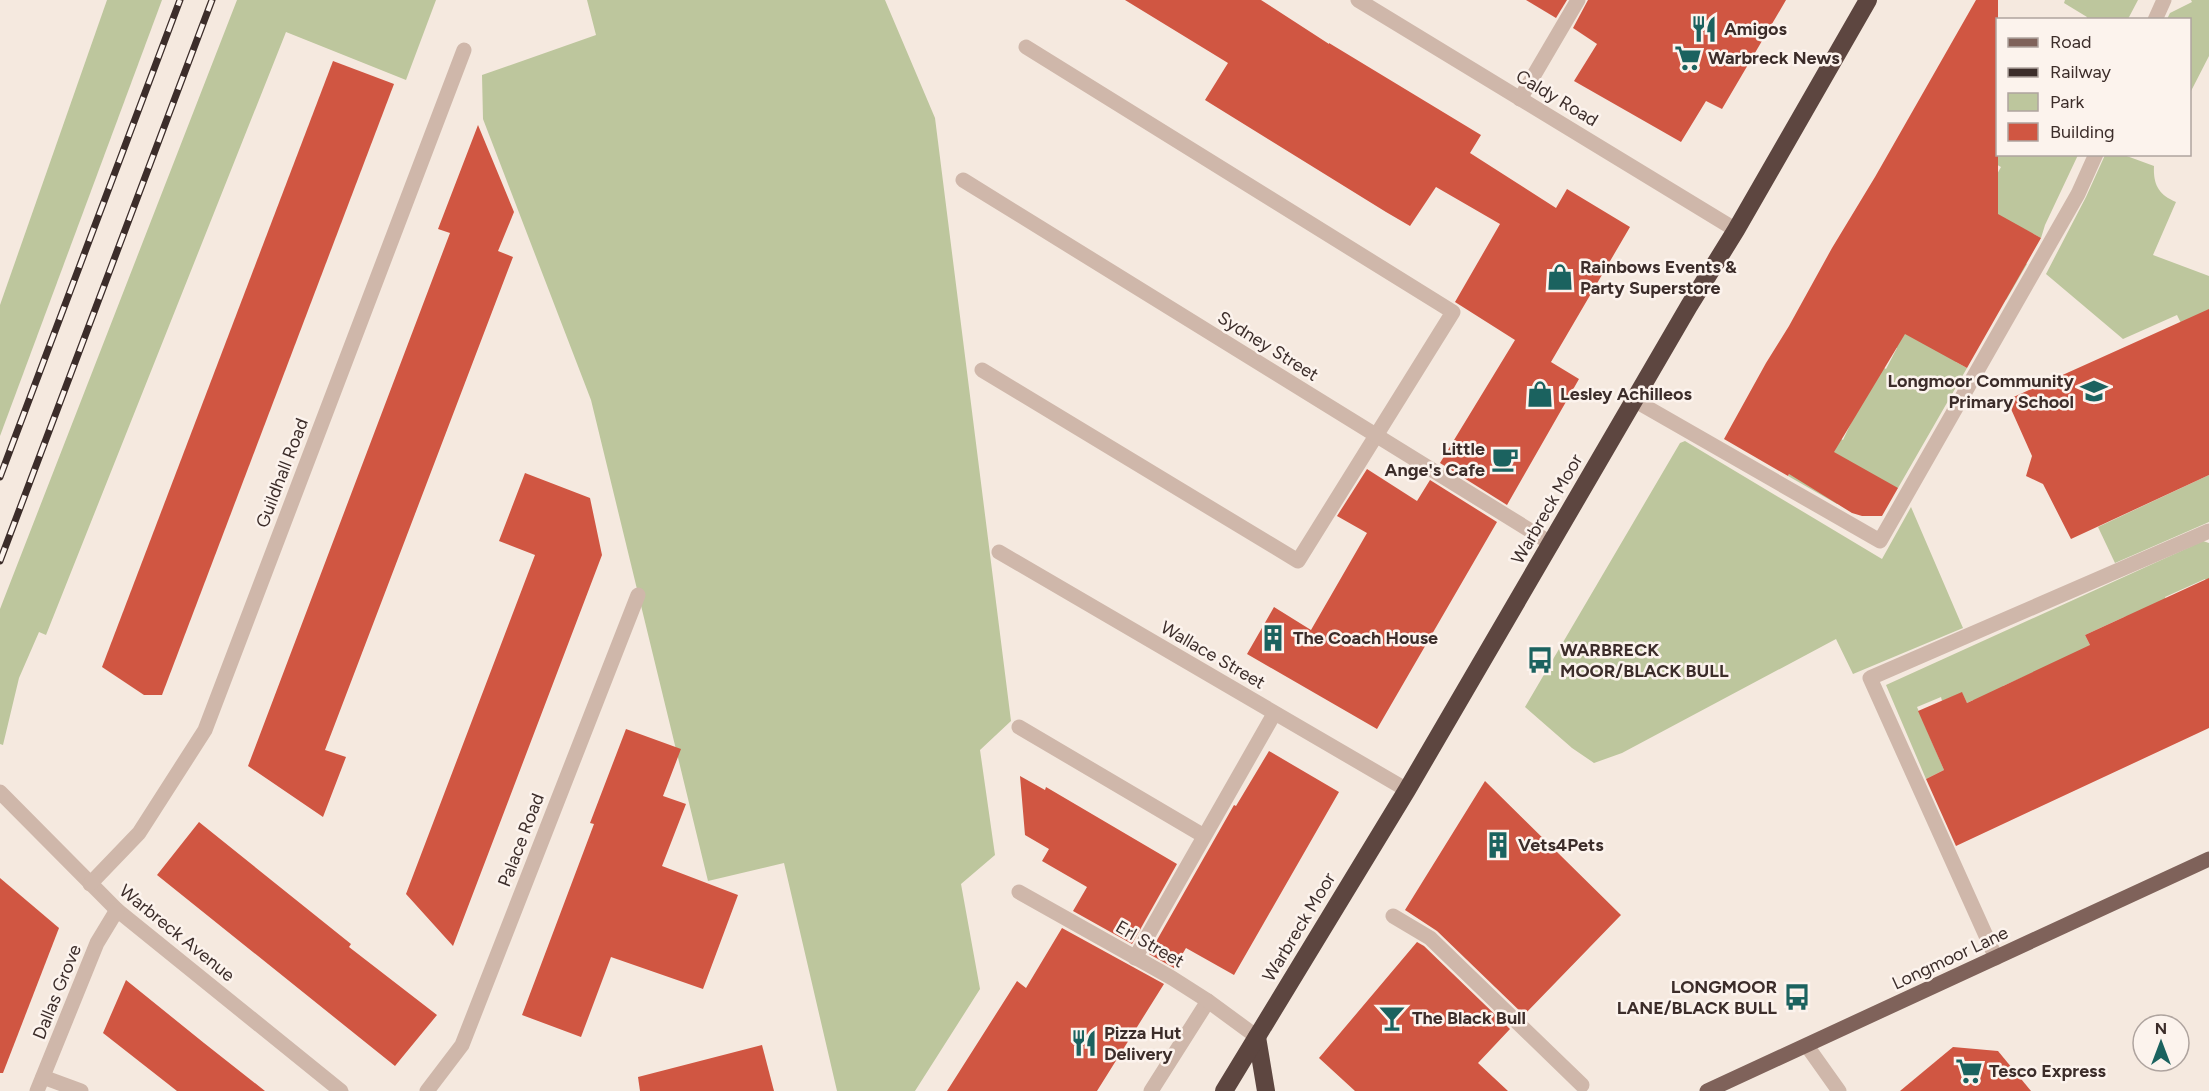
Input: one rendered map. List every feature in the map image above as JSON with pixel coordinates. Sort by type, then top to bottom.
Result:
[{"type":"highway","name":"Warbreck Moor","points":[[1224,1091],[1407,790],[1634,400],[1736,230],[1868,0]]},
{"type":"highway","points":[[1257,1037],[1269,1088]]},
{"type":"main road","name":"Longmoor Lane","points":[[1707,1091],[2209,859]]},
{"type":"street","name":"Caldy Road","points":[[1358,0],[1736,230]]},
{"type":"street","points":[[1520,99],[1578,0]]},
{"type":"street","points":[[2156,18],[2164,0]]},
{"type":"street","points":[[982,370],[1298,561],[1453,312],[1026,47]]},
{"type":"street","name":"Guildhall Road","points":[[90,884],[139,832],[205,730],[464,50]]},
{"type":"street","points":[[1634,400],[1880,541],[2078,194],[2095,156]]},
{"type":"street","name":"Sydney Street","points":[[963,180],[1552,544]]},
{"type":"street","points":[[1996,958],[1870,678],[2209,531]]},
{"type":"street","name":"Wallace Street","points":[[999,552],[1407,790]]},
{"type":"street","name":"Palace Road","points":[[426,1091],[462,1045],[638,595]]},
{"type":"street","points":[[1135,958],[1274,714]]},
{"type":"street","points":[[1020,727],[1204,836]]},
{"type":"street","name":"Warbreck Avenue","points":[[1,792],[117,910],[341,1091]]},
{"type":"street","name":"Erl Street","points":[[1020,892],[1208,1001],[1257,1037]]},
{"type":"street","name":"Dallas Grove","points":[[40,1084],[98,943],[117,910]]},
{"type":"street","points":[[1393,916],[1430,938],[1582,1085]]},
{"type":"street","points":[[1151,1091],[1208,1001]]},
{"type":"street","points":[[1807,1046],[1839,1091]]},
{"type":"street","points":[[40,1084],[81,1091]]},
{"type":"green space","points":[[107,0],[162,0],[0,436],[0,305]]},
{"type":"green space","points":[[237,0],[436,0],[406,80],[286,32],[46,635],[39,632],[19,678],[3,745],[0,744],[0,609]]},
{"type":"green space","points":[[587,0],[885,0],[935,118],[1011,721],[980,750],[995,855],[961,884],[980,989],[915,1091],[837,1091],[784,863],[708,881],[591,400],[483,119],[482,75],[596,35]]},
{"type":"green space","points":[[2065,0],[2138,0],[2129,18],[2087,18],[2064,3]]},
{"type":"green space","points":[[2191,0],[2209,0],[2209,56],[2191,91],[2191,18],[2168,18],[2170,13],[2192,2]]},
{"type":"green space","points":[[1976,153],[1996,153],[1996,156],[2078,156],[2041,238],[2022,228],[2011,254],[2027,264],[2006,300],[1989,291],[1973,331],[1956,362],[1967,368],[1898,488],[1837,504],[1788,476],[1818,427],[1843,440],[1852,421],[1859,354],[1886,369],[1897,348],[1871,335],[1991,185],[2001,167]]},
{"type":"green space","points":[[2105,156],[2127,156],[2154,166],[2156,184],[2161,193],[2176,202],[2153,255],[2209,276],[2209,314],[2183,327],[2177,315],[2123,339],[2046,274]]},
{"type":"green space","points":[[1685,441],[1882,559],[1911,507],[1963,628],[1853,674],[1836,639],[1622,753],[1594,763],[1572,748],[1525,707],[1680,443]]},
{"type":"green space","points":[[2209,475],[2209,522],[2115,563],[2098,527]]},
{"type":"green space","points":[[2203,541],[2209,543],[2209,587],[2205,579],[2165,597],[2170,608],[2124,617],[2085,635],[2091,647],[2003,686],[2025,734],[1973,700],[1967,703],[1962,693],[1942,701],[1941,697],[1917,707],[1944,770],[1926,779],[1886,685]]},
{"type":"building","points":[[1125,0],[1261,0],[1329,44],[1481,135],[1470,153],[1556,208],[1567,189],[1630,227],[1551,362],[1579,379],[1507,505],[1440,463],[1515,340],[1455,302],[1500,224],[1436,187],[1410,226],[1386,212],[1205,100],[1228,63]]},
{"type":"building","points":[[1526,0],[1567,0],[1556,18]]},
{"type":"building","points":[[1588,0],[1786,0],[1722,109],[1706,101],[1681,142],[1574,81],[1597,44],[1573,28]]},
{"type":"building","points":[[1976,0],[1998,0],[1996,156],[1998,156],[1998,214],[2041,238],[1967,368],[1905,334],[1834,452],[1898,488],[1882,516],[1862,516],[1852,513],[1789,474],[1788,476],[1724,439],[1832,248]]},
{"type":"building","points":[[333,61],[394,84],[162,695],[144,695],[102,667]]},
{"type":"building","points":[[478,125],[514,212],[498,251],[513,257],[325,750],[346,757],[323,817],[248,766],[450,233],[438,229]]},
{"type":"building","points":[[2209,309],[2209,475],[2071,539],[2043,484],[2026,476],[2032,456],[2007,400]]},
{"type":"building","points":[[1367,469],[1417,501],[1430,480],[1497,522],[1377,729],[1247,654],[1274,607],[1311,630],[1367,533],[1337,516]]},
{"type":"building","points":[[525,473],[590,498],[602,555],[453,946],[406,894],[535,555],[499,541]]},
{"type":"building","points":[[2209,578],[2209,728],[1956,846],[1926,779],[1944,770],[1918,711],[1962,692],[1967,703],[2090,645],[2085,635]]},
{"type":"building","points":[[626,729],[681,749],[663,796],[686,804],[662,866],[738,895],[703,989],[611,957],[581,1037],[522,1015],[594,824],[590,823]]},
{"type":"building","points":[[1269,751],[1339,792],[1234,975],[1186,948],[1174,968],[1149,954],[1234,805],[1236,806]]},
{"type":"building","points":[[1020,776],[1045,790],[1046,787],[1177,864],[1132,944],[1073,911],[1087,887],[1042,861],[1049,849],[1025,835]]},
{"type":"building","name":"Vets4Pets","points":[[1485,781],[1621,915],[1524,1015],[1437,931],[1405,910]]},
{"type":"building","points":[[199,822],[351,944],[349,947],[437,1015],[395,1066],[157,875]]},
{"type":"building","points":[[0,878],[59,928],[3,1073],[0,1073]]},
{"type":"building","points":[[1062,928],[1164,984],[1097,1091],[947,1091],[1017,981],[1026,988]]},
{"type":"building","name":"The Black Bull","points":[[1417,942],[1424,946],[1510,1029],[1478,1063],[1508,1091],[1355,1091],[1319,1058]]},
{"type":"building","points":[[126,980],[265,1091],[177,1091],[103,1033]]},
{"type":"building","points":[[762,1045],[774,1091],[640,1091],[638,1077]]},
{"type":"building","name":"Tesco Express","points":[[1953,1047],[1998,1051],[2031,1091],[1900,1091]]},
{"type":"railway","points":[[0,477],[180,0]]},
{"type":"railway","points":[[0,561],[212,0]]},
{"type":"place","name":"Amigos","points":[[1704,29]]},
{"type":"place","name":"Warbreck News","points":[[1688,58]]},
{"type":"place","name":"Rainbows Events & Party Superstore","points":[[1560,277]]},
{"type":"place","name":"Longmoor Community Primary School","points":[[2094,391]]},
{"type":"place","name":"Lesley Achilleos","points":[[1540,394]]},
{"type":"place","name":"Little Ange's Cafe","points":[[1505,459]]},
{"type":"place","name":"The Coach House","points":[[1273,638]]},
{"type":"place","name":"WARBRECK MOOR/BLACK BULL","points":[[1540,660]]},
{"type":"place","name":"Vets4Pets","points":[[1498,845]]},
{"type":"place","name":"LONGMOOR LANE/BLACK BULL","points":[[1797,997]]},
{"type":"place","name":"The Black Bull","points":[[1392,1018]]},
{"type":"place","name":"Pizza Hut Delivery","points":[[1084,1043]]},
{"type":"place","name":"Tesco Express","points":[[1969,1071]]}]
